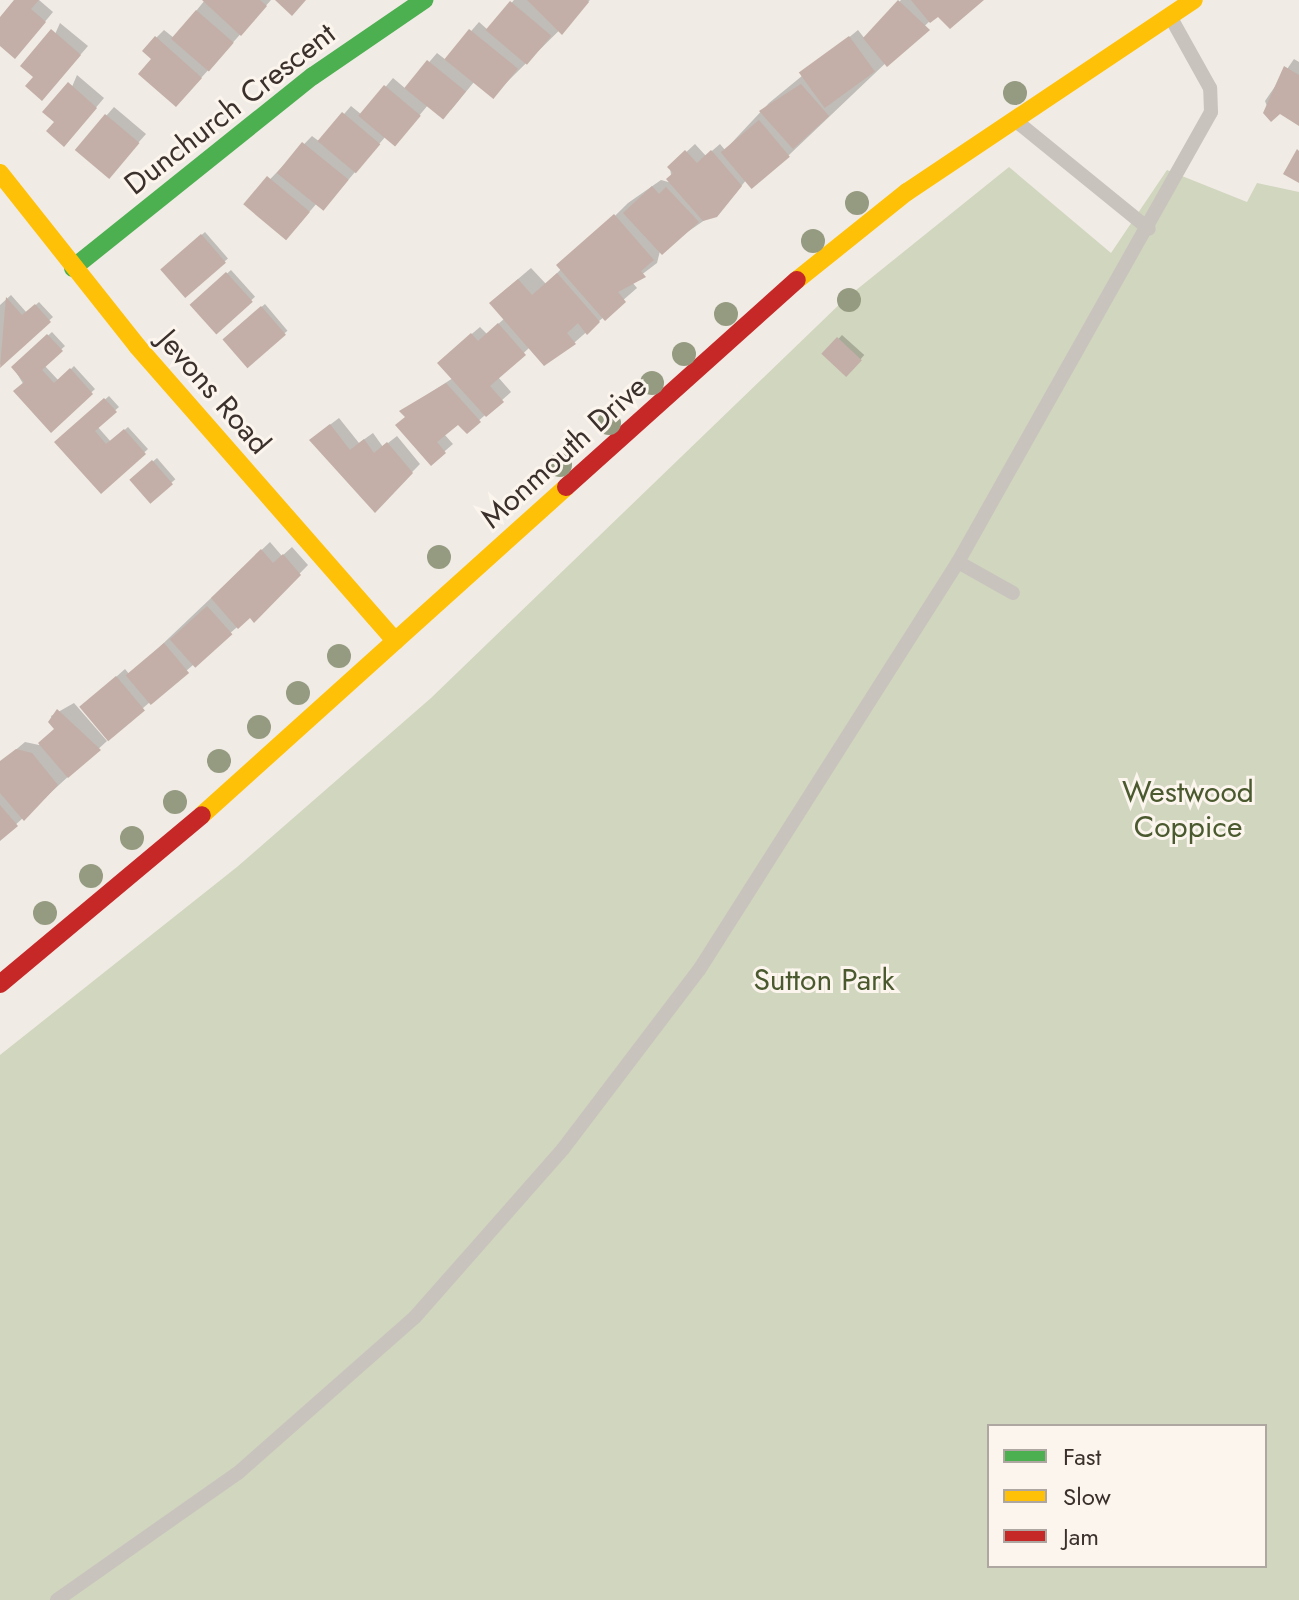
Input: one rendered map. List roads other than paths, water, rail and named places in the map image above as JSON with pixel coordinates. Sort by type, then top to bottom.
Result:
[{"type":"street","name":"Dunchurch Crescent","points":[[73,268],[313,76],[424,0]]},
{"type":"street","name":"Monmouth Drive","points":[[0,984],[32,964],[807,271],[1013,118],[1194,0]]},
{"type":"street","name":"Jevons Road","points":[[0,173],[73,268],[395,641]]},
{"type":"lane","points":[[57,1600],[238,1473],[415,1317],[563,1149],[699,970],[958,562],[1149,229],[1211,112],[1210,88],[1170,16]]},
{"type":"lane","points":[[1013,118],[1149,229]]},
{"type":"lane","points":[[958,562],[1013,593]]},
{"type":"park label","name":"Westwood Coppice","points":[[1188,809]]},
{"type":"park label","name":"Sutton Park","points":[[824,980]]}]
